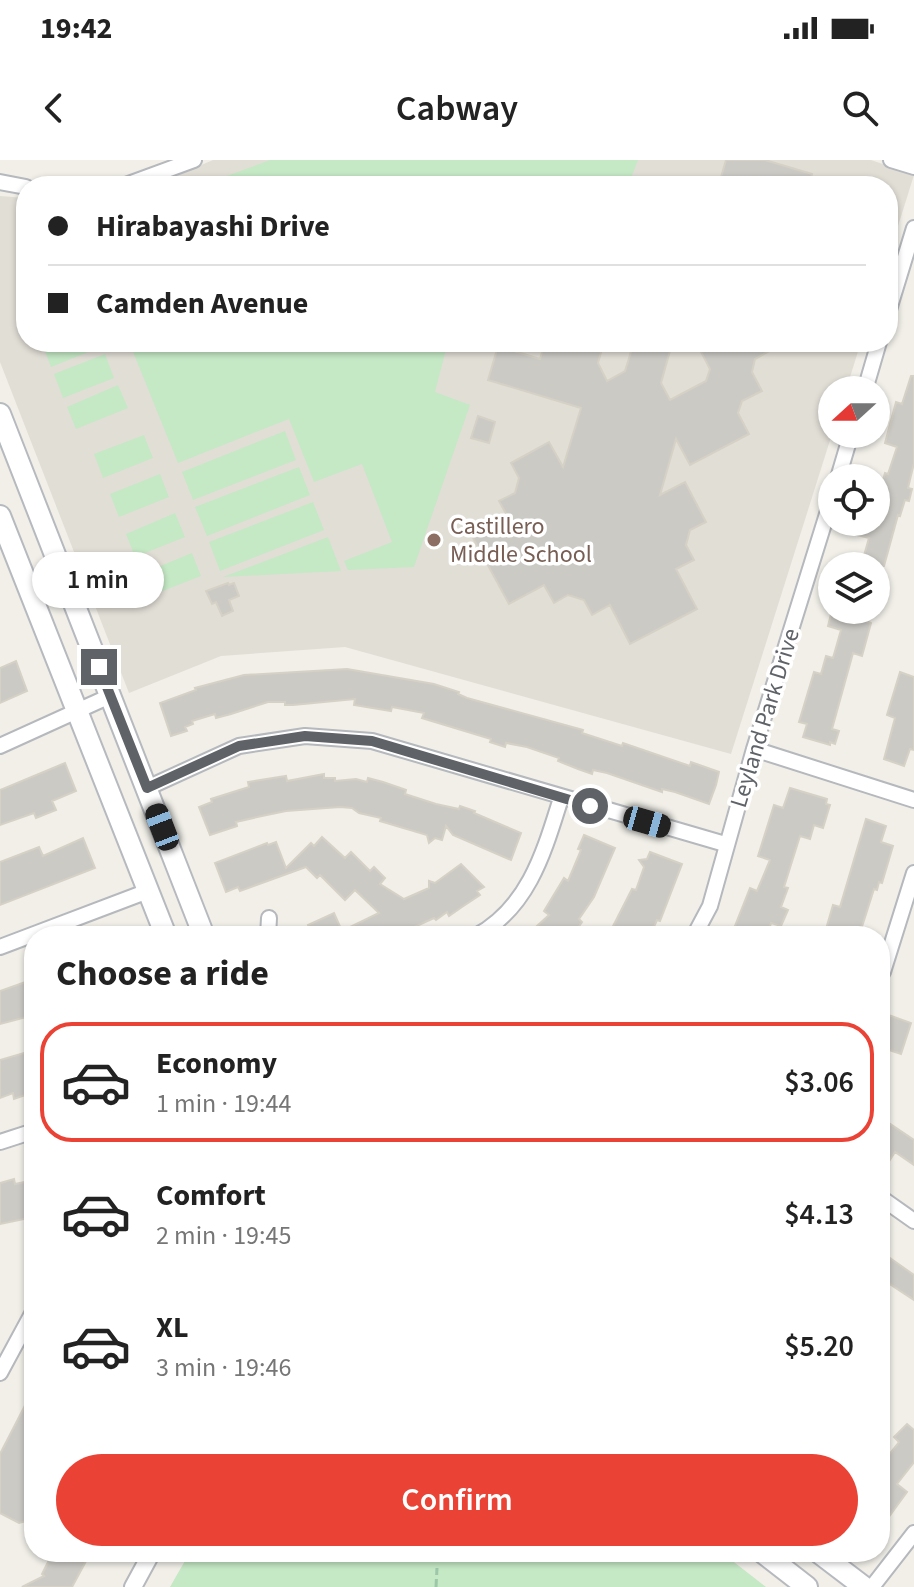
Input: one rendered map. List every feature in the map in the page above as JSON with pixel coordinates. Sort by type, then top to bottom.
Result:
[{"type":"main road","points":[[0,414],[200,926]]},
{"type":"main road","points":[[0,516],[5,543],[77,712],[162,926]]},
{"type":"main road","points":[[775,1562],[807,1587]]},
{"type":"main road","points":[[831,1562],[864,1587]]},
{"type":"street","points":[[150,176],[194,160]]},
{"type":"street","points":[[891,160],[914,167]]},
{"type":"street","points":[[898,280],[914,228]]},
{"type":"street","points":[[869,376],[876,352]]},
{"type":"street","name":"Leyland Park Drive","points":[[699,926],[710,906],[725,844],[820,536]]},
{"type":"street","points":[[0,746],[110,696]]},
{"type":"street","points":[[147,788],[239,746],[305,736],[372,741],[725,844]]},
{"type":"street","points":[[754,749],[914,800]]},
{"type":"street","points":[[491,926],[515,903],[538,870],[561,798]]},
{"type":"street","points":[[890,950],[914,873]]},
{"type":"street","points":[[56,926],[148,891]]},
{"type":"street","points":[[269,918],[269,926]]},
{"type":"street","points":[[0,947],[24,938]]},
{"type":"street","points":[[0,1142],[24,1134]]},
{"type":"street","points":[[890,1204],[914,1221]]},
{"type":"street","points":[[0,1373],[24,1329]]},
{"type":"street","points":[[872,1587],[914,1533]]},
{"type":"street","points":[[133,1587],[147,1562]]},
{"type":"path","points":[[436,1587],[437,1568]]},
{"type":"shaded area","points":[[213,160],[871,160],[914,175],[898,226],[898,176],[175,176]]},
{"type":"shaded area","name":"Castillero Middle School","points":[[0,196],[16,197],[16,352],[858,352],[850,376],[818,376],[818,448],[828,448],[823,464],[818,464],[818,478],[731,754],[345,647],[221,656],[129,693],[0,362]]},
{"type":"green space","points":[[270,160],[638,160],[632,176],[227,176]]},
{"type":"green space","points":[[45,352],[88,352],[51,367]]},
{"type":"green space","points":[[133,352],[445,352],[435,392],[470,405],[414,567],[348,570],[344,561],[392,542],[362,464],[314,482],[289,419],[178,463]]},
{"type":"green space","points":[[105,354],[114,378],[63,398],[54,374]]},
{"type":"green space","points":[[118,385],[128,408],[76,429],[67,407]]},
{"type":"green space","points":[[285,431],[296,460],[193,500],[182,472]]},
{"type":"green space","points":[[144,435],[153,458],[103,478],[94,454]]},
{"type":"green space","points":[[299,467],[310,495],[207,536],[195,507]]},
{"type":"green space","points":[[160,474],[169,497],[119,517],[110,494]]},
{"type":"green space","points":[[313,502],[324,530],[220,571],[209,542]]},
{"type":"green space","points":[[175,513],[185,537],[135,557],[126,534]]},
{"type":"green space","points":[[328,537],[341,571],[223,577]]},
{"type":"green space","points":[[192,553],[201,576],[150,596],[141,574]]},
{"type":"green space","points":[[184,1562],[734,1562],[766,1587],[170,1587]]},
{"type":"building","points":[[726,160],[765,160],[812,174],[812,176],[721,176]]},
{"type":"building","points":[[496,352],[517,352],[540,359],[542,352],[601,352],[598,363],[607,381],[625,371],[631,352],[670,352],[661,383],[670,400],[706,381],[710,369],[701,352],[768,352],[755,359],[752,372],[762,391],[742,401],[738,413],[749,434],[690,465],[676,439],[660,495],[685,482],[706,522],[690,530],[686,545],[694,560],[676,569],[697,609],[630,644],[610,605],[592,615],[584,600],[568,595],[554,603],[544,585],[509,604],[473,538],[509,519],[499,501],[515,493],[519,478],[511,463],[549,442],[563,467],[581,408],[488,380]]},
{"type":"building","points":[[911,376],[914,376],[914,463],[908,488],[912,489],[909,501],[905,500],[898,515],[888,552],[865,552],[869,538],[861,536],[890,536],[890,468],[897,447],[890,445],[890,424],[896,402],[902,404]]},
{"type":"building","points":[[478,416],[495,422],[489,443],[471,438]]},
{"type":"building","points":[[234,583],[239,596],[229,600],[233,611],[222,616],[216,602],[212,604],[206,591]]},
{"type":"building","points":[[871,624],[862,656],[853,653],[832,729],[839,731],[835,744],[830,742],[830,745],[803,737],[807,724],[799,722],[814,672],[821,674],[826,656],[833,658],[841,630],[828,626]]},
{"type":"building","points":[[16,661],[27,691],[0,703],[0,668]]},
{"type":"building","points":[[347,669],[434,684],[467,698],[583,730],[582,733],[622,746],[623,743],[690,766],[691,762],[719,772],[716,785],[709,804],[607,773],[593,770],[592,774],[527,747],[506,743],[505,747],[490,742],[491,739],[422,718],[424,713],[354,705],[355,699],[293,705],[268,702],[216,718],[215,714],[192,721],[193,724],[185,727],[187,731],[171,736],[160,703],[195,688],[244,675]]},
{"type":"building","points":[[900,672],[914,677],[914,750],[910,749],[904,766],[884,759],[895,718],[887,715]]},
{"type":"building","points":[[65,763],[76,791],[52,801],[56,810],[36,818],[34,813],[0,825],[0,790]]},
{"type":"building","points":[[324,774],[324,778],[335,778],[335,781],[356,779],[367,782],[368,778],[436,804],[475,811],[521,833],[511,860],[453,835],[446,826],[442,840],[435,838],[429,843],[427,835],[380,821],[381,818],[359,813],[352,808],[340,807],[262,816],[236,822],[237,826],[210,835],[199,807],[212,802],[211,799],[249,787],[248,782],[286,776],[287,781]]},
{"type":"building","points":[[790,788],[827,799],[826,804],[830,805],[823,828],[814,825],[810,839],[800,836],[784,887],[788,888],[781,907],[788,910],[781,926],[771,923],[770,926],[735,926],[750,888],[757,891],[770,860],[758,856],[774,805],[783,808]]},
{"type":"building","points":[[866,819],[886,826],[881,842],[893,846],[882,883],[879,882],[877,890],[874,889],[862,926],[827,926],[833,905],[840,907]]},
{"type":"building","points":[[584,835],[615,848],[594,897],[579,919],[582,922],[579,926],[537,926],[549,915],[544,911],[564,878],[568,881],[581,850],[578,849]]},
{"type":"building","points":[[322,837],[345,858],[351,852],[370,871],[374,867],[385,878],[380,884],[404,899],[429,888],[429,881],[435,883],[461,864],[484,887],[477,891],[480,895],[449,916],[447,912],[436,920],[434,918],[416,926],[352,926],[379,913],[355,890],[345,900],[320,875],[317,878],[306,867],[240,891],[238,887],[226,892],[215,863],[276,842],[286,868],[311,843],[314,846]]},
{"type":"building","points":[[83,838],[95,868],[0,905],[0,862],[39,847],[43,856]]},
{"type":"building","points":[[650,852],[682,864],[660,921],[657,920],[654,926],[613,926],[632,889],[636,890],[644,867],[639,860],[647,859]]},
{"type":"building","points":[[334,913],[340,926],[308,926],[308,925]]},
{"type":"building","points":[[24,983],[24,1018],[0,1024],[0,991]]},
{"type":"building","points":[[890,1016],[911,1023],[901,1054],[890,1050]]},
{"type":"building","points":[[24,1053],[24,1096],[14,1099],[13,1093],[0,1098],[0,1060]]},
{"type":"building","points":[[890,1124],[914,1140],[914,1165],[895,1152],[890,1160]]},
{"type":"building","points":[[14,1179],[15,1184],[24,1182],[24,1219],[0,1224],[0,1183]]},
{"type":"building","points":[[890,1258],[914,1275],[914,1300],[890,1284]]},
{"type":"building","points":[[24,1407],[24,1522],[19,1523],[0,1513],[0,1454]]},
{"type":"building","points":[[907,1424],[914,1430],[914,1462],[897,1484],[907,1492],[890,1515],[890,1453],[899,1442],[894,1437]]},
{"type":"building","points":[[48,1562],[86,1562],[72,1587],[22,1587],[44,1576],[42,1574]]},
{"type":"place","name":"Castillero Middle School","points":[[434,540]]},
{"type":"route","points":[[99,667],[147,788],[239,746],[305,736],[372,741],[590,806]]}]
